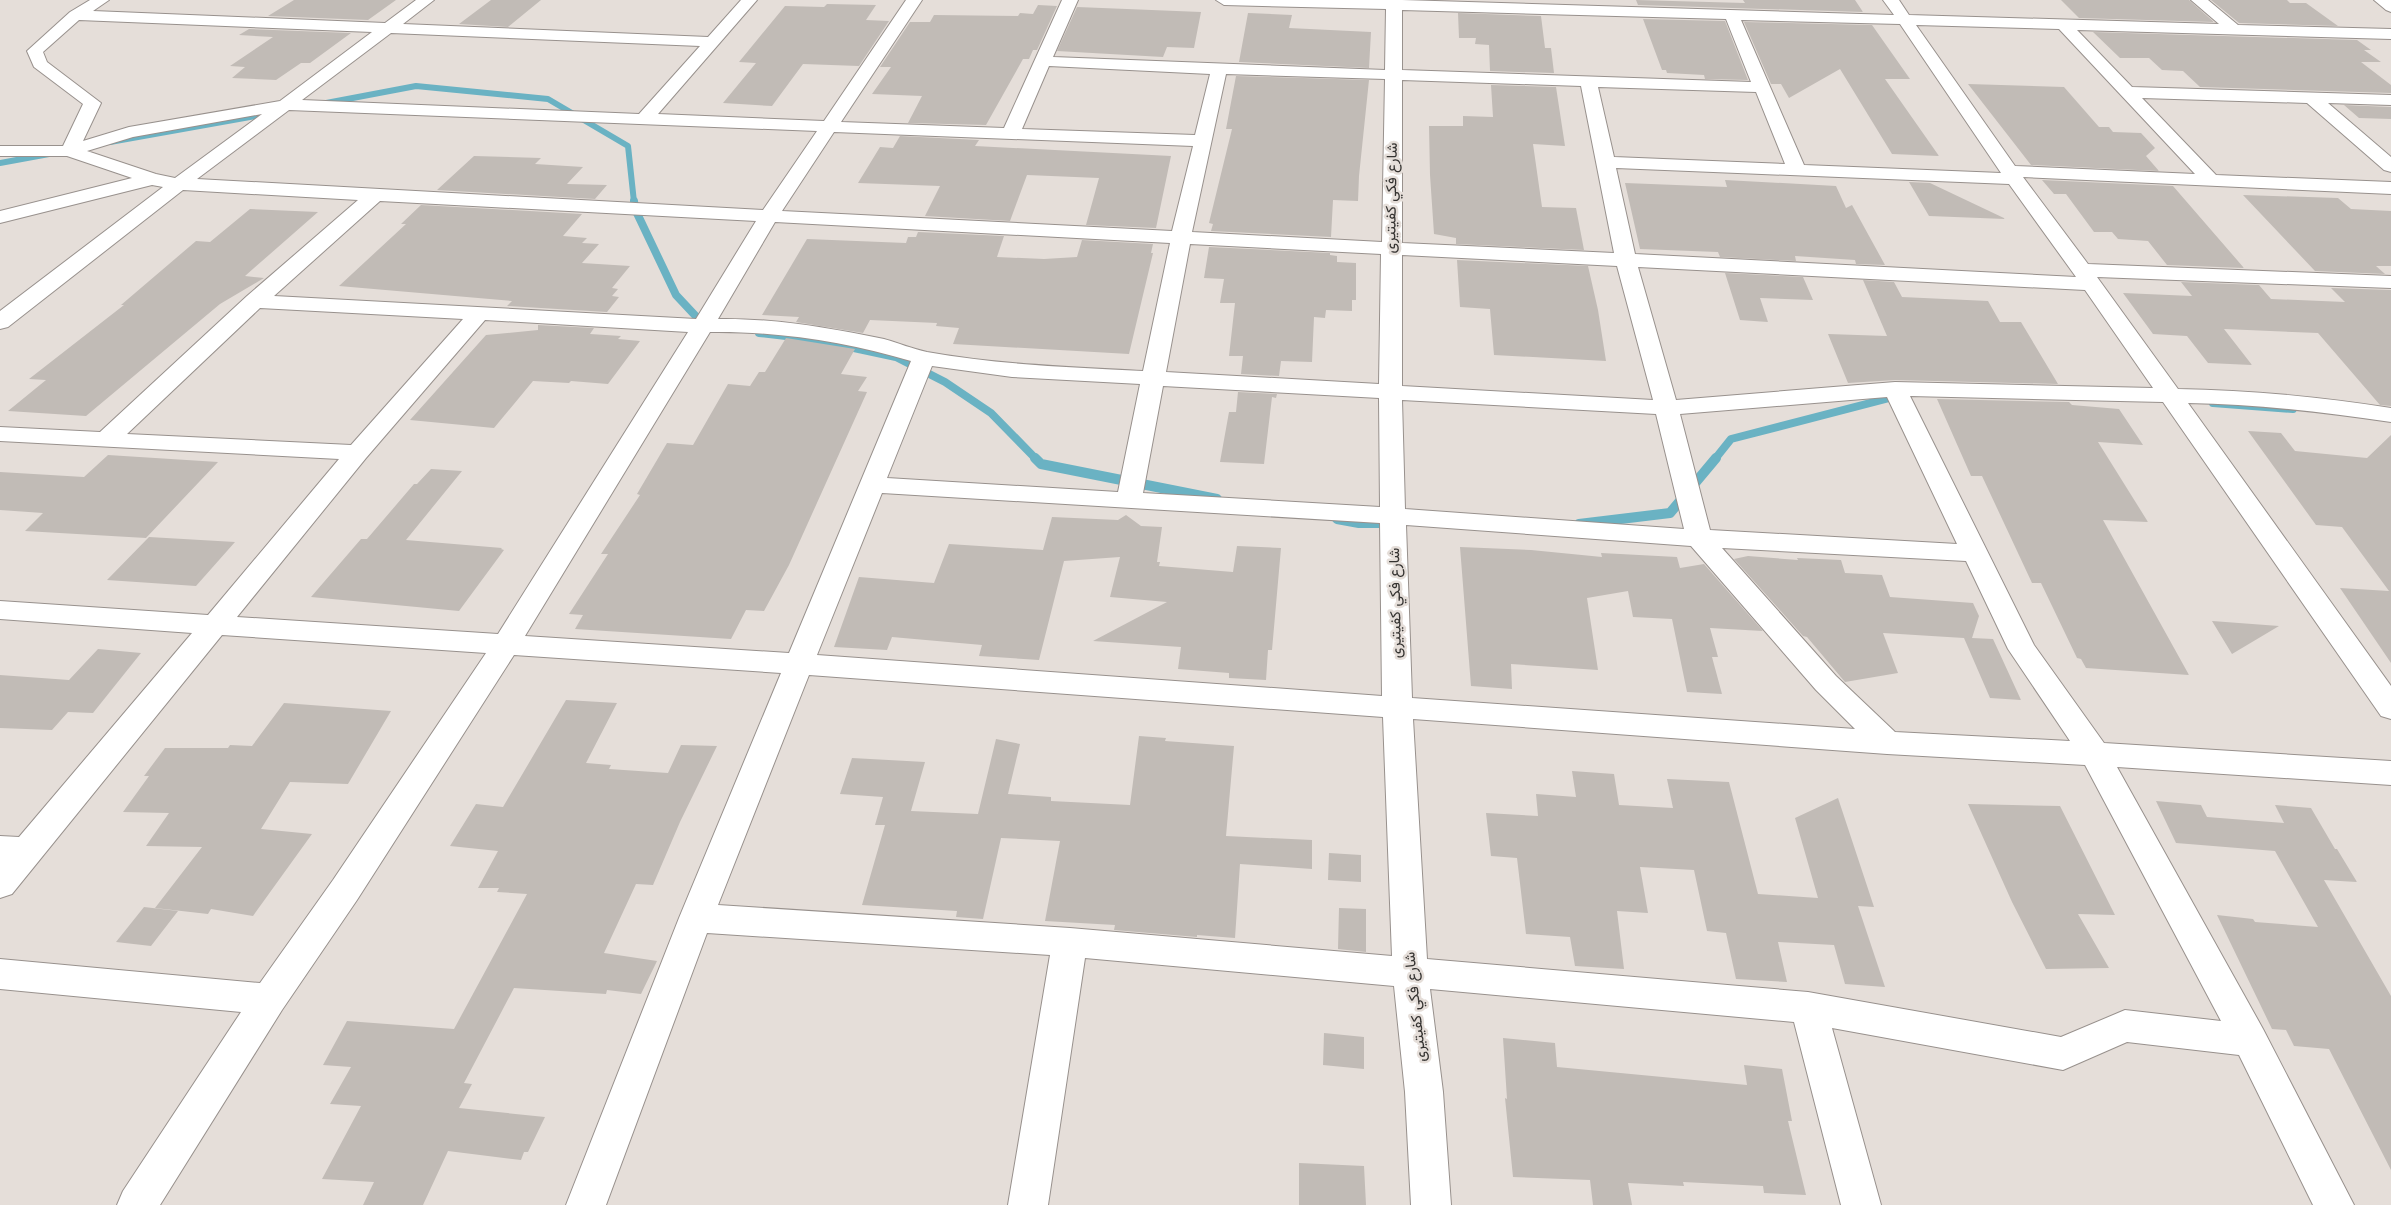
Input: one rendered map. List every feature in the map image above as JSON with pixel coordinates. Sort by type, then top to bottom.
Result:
[{"type":"street","points":[[69,151],[92,103],[40,64],[35,51],[75,15],[102,0]]},
{"type":"street","points":[[0,322],[180,184],[426,0]]},
{"type":"street","points":[[644,118],[749,0]]},
{"type":"street","points":[[137,1205],[270,999],[345,890],[506,644],[703,326],[768,217],[914,0]]},
{"type":"street","points":[[1011,133],[1070,0]]},
{"type":"street","points":[[1224,0],[1558,5],[1732,16],[2391,34]]},
{"type":"street","points":[[1891,0],[2391,708]]},
{"type":"street","points":[[2199,0],[2235,30]]},
{"type":"street","points":[[2382,0],[2391,6]]},
{"type":"street","name":"شارع فكي كفيتيرى","points":[[1394,3],[1390,391],[1397,708],[1410,974],[1424,1092],[1431,1205]]},
{"type":"street","points":[[75,15],[712,42]]},
{"type":"street","points":[[1732,16],[1797,170]]},
{"type":"street","points":[[2064,25],[2211,180]]},
{"type":"street","points":[[1044,61],[1219,69],[1762,87]]},
{"type":"street","points":[[1129,500],[1152,378],[1219,69]]},
{"type":"street","points":[[1589,82],[1626,260],[1689,490],[1699,538],[1826,683],[1887,742]]},
{"type":"street","points":[[2126,92],[2391,100]]},
{"type":"street","points":[[2312,98],[2391,166]]},
{"type":"street","points":[[0,151],[69,151],[129,132],[212,116],[285,105],[1202,141]]},
{"type":"street","points":[[69,151],[152,179],[180,184],[374,195],[768,217],[1390,246],[1626,260],[2087,277],[2391,282]]},
{"type":"street","points":[[1606,162],[1797,170],[2211,180],[2391,188]]},
{"type":"street","points":[[0,218],[152,179]]},
{"type":"street","points":[[106,440],[255,301],[374,195]]},
{"type":"street","points":[[255,301],[703,326],[743,325],[785,329],[867,343],[924,358],[1012,370],[1667,408],[1895,389],[2277,399],[2391,415]]},
{"type":"street","points":[[0,884],[14,850],[216,624],[357,453],[479,314]]},
{"type":"street","points":[[586,1205],[696,918],[871,484],[924,358]]},
{"type":"street","points":[[1895,389],[2022,649],[2095,754],[2250,1040],[2334,1205]]},
{"type":"street","points":[[0,434],[357,453]]},
{"type":"street","points":[[871,484],[1393,516],[1699,538],[1975,553]]},
{"type":"street","points":[[0,610],[798,664],[1887,742],[2391,773]]},
{"type":"street","points":[[696,918],[1070,942],[1410,974],[1808,1008],[2063,1054],[2125,1026],[2250,1040]]},
{"type":"street","points":[[1028,1205],[1070,942]]},
{"type":"street","points":[[0,974],[270,999]]},
{"type":"street","points":[[1808,1008],[1861,1205]]},
{"type":"building","points":[[294,0],[396,0],[368,20],[268,16]]},
{"type":"building","points":[[491,0],[541,0],[508,27],[459,24]]},
{"type":"building","points":[[1636,0],[1745,3],[1743,0],[1855,0],[1863,12],[1638,5]]},
{"type":"building","points":[[2061,0],[2189,0],[2214,22],[2079,18]]},
{"type":"building","points":[[2211,0],[2287,0],[2290,3],[2306,3],[2338,26],[2239,23]]},
{"type":"building","points":[[827,4],[876,5],[866,20],[889,21],[859,66],[803,64],[772,106],[723,103],[756,63],[739,62],[785,6],[824,7]]},
{"type":"building","points":[[1038,5],[1057,6],[1037,50],[1033,50],[1029,59],[1023,59],[986,125],[908,123],[922,96],[872,94],[891,67],[880,67],[910,22],[930,22],[934,15],[1018,16],[1020,13],[1033,14]]},
{"type":"building","points":[[1077,7],[1201,12],[1194,48],[1167,47],[1163,57],[1057,51]]},
{"type":"building","points":[[1248,13],[1292,15],[1289,28],[1371,32],[1369,68],[1239,62]]},
{"type":"building","points":[[1458,13],[1541,16],[1545,48],[1551,48],[1554,73],[1490,71],[1489,45],[1475,44],[1476,38],[1459,38]]},
{"type":"building","points":[[1643,19],[1725,21],[1748,80],[1705,79],[1704,75],[1667,73],[1666,70],[1662,70]]},
{"type":"building","points":[[1744,22],[1872,25],[1910,79],[1885,79],[1939,156],[1892,154],[1840,69],[1789,98],[1781,84],[1771,84]]},
{"type":"building","points":[[249,29],[351,33],[310,63],[301,63],[276,80],[232,78],[245,67],[230,66],[273,37],[239,35]]},
{"type":"building","points":[[2093,32],[2357,40],[2371,50],[2364,50],[2381,62],[2361,62],[2391,85],[2391,93],[2200,87],[2183,71],[2162,70],[2149,58],[2120,58]]},
{"type":"building","points":[[1236,76],[1369,80],[1358,201],[1333,200],[1331,237],[1211,231],[1213,224],[1209,223],[1232,129],[1226,129]]},
{"type":"building","points":[[1968,84],[2064,87],[2099,127],[2109,127],[2113,132],[2141,133],[2155,148],[2146,156],[2159,171],[2031,165]]},
{"type":"building","points":[[1491,85],[1556,87],[1565,146],[1533,144],[1542,207],[1576,208],[1584,250],[1456,244],[1456,238],[1434,234],[1429,126],[1463,126],[1463,116],[1493,117]]},
{"type":"building","points":[[2344,105],[2391,107],[2391,119],[2359,118]]},
{"type":"building","points":[[900,136],[979,140],[975,146],[1171,156],[1156,228],[1086,225],[1099,178],[1027,175],[1010,221],[925,216],[940,186],[858,183],[880,147],[893,148]]},
{"type":"building","points":[[474,156],[541,158],[535,164],[583,167],[567,184],[607,185],[595,199],[437,190]]},
{"type":"building","points":[[1725,180],[1836,186],[1846,208],[1852,205],[1885,265],[1856,264],[1855,260],[1795,256],[1796,261],[1720,257],[1718,252],[1640,249],[1625,183],[1727,187]]},
{"type":"building","points":[[2042,180],[2173,186],[2244,268],[2167,265],[2148,241],[2118,239],[2112,232],[2094,232],[2066,194],[2054,194]]},
{"type":"building","points":[[1909,182],[1930,183],[2006,219],[1929,216]]},
{"type":"building","points":[[2243,195],[2338,198],[2351,209],[2391,211],[2391,266],[2376,266],[2385,274],[2315,271]]},
{"type":"building","points":[[421,205],[582,214],[563,236],[587,238],[582,243],[599,244],[582,263],[630,266],[612,288],[618,289],[612,296],[619,297],[607,312],[507,306],[512,301],[339,286],[406,224],[401,224]]},
{"type":"building","points":[[250,209],[318,212],[245,276],[264,278],[220,304],[86,416],[8,411],[46,380],[29,379],[124,305],[121,305],[196,241],[210,242]]},
{"type":"building","points":[[918,232],[1004,236],[997,257],[1044,259],[1077,257],[1082,240],[1153,244],[1151,253],[1153,253],[1129,354],[953,344],[959,328],[936,326],[937,323],[870,320],[863,333],[796,322],[799,317],[762,315],[807,239],[906,243],[908,237],[916,237]]},
{"type":"building","points":[[1209,247],[1330,253],[1330,255],[1337,256],[1337,262],[1356,263],[1356,300],[1352,300],[1352,311],[1326,310],[1325,318],[1314,317],[1312,362],[1281,361],[1279,376],[1241,374],[1243,356],[1229,356],[1235,303],[1220,303],[1224,279],[1204,278]]},
{"type":"building","points":[[1457,260],[1588,266],[1598,310],[1606,361],[1494,355],[1490,309],[1460,307]]},
{"type":"building","points":[[1725,273],[1803,277],[1813,300],[1760,298],[1768,322],[1740,320]]},
{"type":"building","points":[[1863,280],[1894,282],[1902,297],[1988,301],[2000,322],[2021,322],[2058,384],[1895,380],[1848,383],[1828,334],[1887,336]]},
{"type":"building","points":[[2181,282],[2259,285],[2271,299],[2345,302],[2331,288],[2391,290],[2391,406],[2380,405],[2318,333],[2224,329],[2252,365],[2208,363],[2187,336],[2153,334],[2123,293],[2192,296]]},
{"type":"building","points":[[538,325],[594,328],[590,334],[621,336],[618,339],[640,341],[608,384],[571,381],[569,383],[533,381],[494,428],[410,420],[486,335],[538,330]]},
{"type":"building","points":[[786,338],[855,349],[841,374],[867,377],[858,391],[867,392],[789,565],[764,611],[746,610],[731,639],[575,629],[583,615],[569,614],[608,554],[601,554],[640,495],[637,494],[667,443],[693,445],[728,384],[750,386],[759,372],[765,372]]},
{"type":"building","points":[[1238,392],[1277,394],[1276,398],[1272,397],[1264,464],[1220,462],[1229,412],[1236,412]]},
{"type":"building","points":[[1937,399],[2069,402],[2072,405],[2119,409],[2143,445],[2098,442],[2148,522],[2103,520],[2189,675],[2086,668],[2081,659],[2077,658],[2041,583],[2032,583],[1982,476],[1971,476]]},
{"type":"building","points":[[2248,431],[2281,433],[2295,451],[2367,458],[2391,435],[2391,663],[2340,588],[2389,591],[2342,527],[2316,525]]},
{"type":"building","points":[[108,455],[218,462],[146,538],[25,531],[43,513],[0,510],[0,472],[84,477]]},
{"type":"building","points":[[431,469],[462,471],[406,540],[502,548],[504,550],[459,611],[311,597],[361,539],[367,539],[414,484],[417,484]]},
{"type":"building","points":[[1126,515],[1141,526],[1162,527],[1157,562],[1160,562],[1159,566],[1233,572],[1237,546],[1281,548],[1272,650],[1268,650],[1266,680],[1229,678],[1229,673],[1178,669],[1181,647],[1093,641],[1167,602],[1110,597],[1120,557],[1064,561],[1039,660],[979,656],[982,645],[892,637],[887,650],[834,647],[859,577],[934,583],[949,544],[1043,550],[1052,517],[1118,520]]},
{"type":"building","points":[[149,537],[235,542],[196,586],[107,580]]},
{"type":"building","points":[[1460,547],[1531,550],[1602,557],[1601,553],[1677,557],[1680,568],[1704,564],[1763,631],[1710,628],[1718,657],[1712,657],[1722,694],[1687,692],[1672,619],[1633,617],[1628,591],[1587,598],[1598,670],[1511,664],[1512,689],[1471,686]]},
{"type":"building","points":[[1748,556],[1798,560],[1797,558],[1841,560],[1845,573],[1882,575],[1890,597],[1973,603],[1979,616],[1972,638],[1993,639],[2021,700],[1990,698],[1964,638],[1883,633],[1898,673],[1845,682],[1807,637],[1803,636],[1734,559]]},
{"type":"building","points":[[2212,621],[2279,626],[2232,654]]},
{"type":"building","points":[[98,649],[141,653],[93,713],[68,712],[52,730],[0,728],[0,675],[69,680]]},
{"type":"building","points":[[566,700],[617,703],[586,763],[611,765],[609,769],[668,773],[681,745],[717,746],[680,822],[653,885],[636,884],[604,953],[657,961],[641,994],[607,990],[606,994],[514,988],[464,1083],[472,1084],[459,1108],[545,1117],[528,1152],[524,1152],[521,1160],[448,1151],[423,1205],[363,1205],[374,1182],[322,1179],[361,1106],[330,1104],[351,1067],[323,1065],[347,1021],[454,1029],[527,894],[497,892],[499,888],[478,888],[498,851],[450,846],[476,804],[503,807]]},
{"type":"building","points":[[284,703],[391,711],[348,784],[290,782],[261,829],[312,834],[253,916],[211,909],[208,914],[155,908],[202,847],[146,846],[169,813],[123,812],[149,776],[144,776],[165,748],[228,748],[230,745],[252,746]]},
{"type":"building","points":[[1139,736],[1166,738],[1165,741],[1234,746],[1226,836],[1312,840],[1312,869],[1240,864],[1235,938],[1197,935],[1197,937],[1114,930],[1115,925],[1045,921],[1060,841],[1001,838],[983,919],[956,917],[957,911],[862,905],[885,825],[875,825],[883,797],[840,794],[852,758],[925,762],[911,811],[978,814],[996,739],[1020,744],[1008,794],[1051,797],[1051,801],[1130,805]]},
{"type":"building","points":[[1572,771],[1614,774],[1619,805],[1673,808],[1667,779],[1729,782],[1758,894],[1818,898],[1795,818],[1838,798],[1874,907],[1858,906],[1885,987],[1845,984],[1834,945],[1778,942],[1787,982],[1736,979],[1726,933],[1707,931],[1694,870],[1640,867],[1648,913],[1617,911],[1624,969],[1575,966],[1570,937],[1526,934],[1517,858],[1491,856],[1486,813],[1538,816],[1536,794],[1576,797]]},
{"type":"building","points":[[2156,801],[2201,805],[2207,817],[2284,823],[2275,805],[2311,808],[2357,882],[2324,880],[2391,996],[2391,1170],[2329,1049],[2294,1046],[2286,1030],[2272,1029],[2217,915],[2253,919],[2255,922],[2318,927],[2275,851],[2176,843]]},
{"type":"building","points":[[1968,804],[2060,806],[2115,915],[2078,914],[2109,968],[2046,969],[2012,902]]},
{"type":"building","points":[[1329,853],[1361,855],[1361,882],[1328,880]]},
{"type":"building","points":[[144,907],[178,911],[151,946],[116,942]]},
{"type":"building","points":[[1339,908],[1366,909],[1366,952],[1338,949]]},
{"type":"building","points":[[1324,1033],[1364,1037],[1364,1069],[1323,1065]]},
{"type":"building","points":[[1503,1038],[1555,1043],[1557,1067],[1747,1085],[1744,1065],[1782,1069],[1792,1121],[1788,1121],[1806,1195],[1764,1193],[1763,1186],[1683,1182],[1684,1186],[1628,1183],[1632,1205],[1593,1205],[1590,1180],[1513,1177],[1505,1098],[1507,1099]]},
{"type":"building","points":[[1299,1163],[1364,1166],[1366,1205],[1299,1205]]},
{"type":"waterway","points":[[321,104],[416,86],[548,99],[628,146],[634,202]]},
{"type":"waterway","points":[[110,142],[273,113]]},
{"type":"waterway","points":[[0,163],[49,154]]},
{"type":"waterway","points":[[634,201],[635,209],[676,295],[705,326]]},
{"type":"waterway","points":[[759,333],[812,339],[896,357],[945,382],[991,413],[1036,459]]},
{"type":"waterway","points":[[1715,459],[1731,439],[1901,395]]},
{"type":"waterway","points":[[2213,403],[2293,409]]},
{"type":"waterway","points":[[1579,524],[1670,513],[1716,458]]},
{"type":"waterway","points":[[1036,459],[1041,464],[1217,499]]},
{"type":"waterway","points":[[1337,519],[1359,523],[1392,523]]}]
